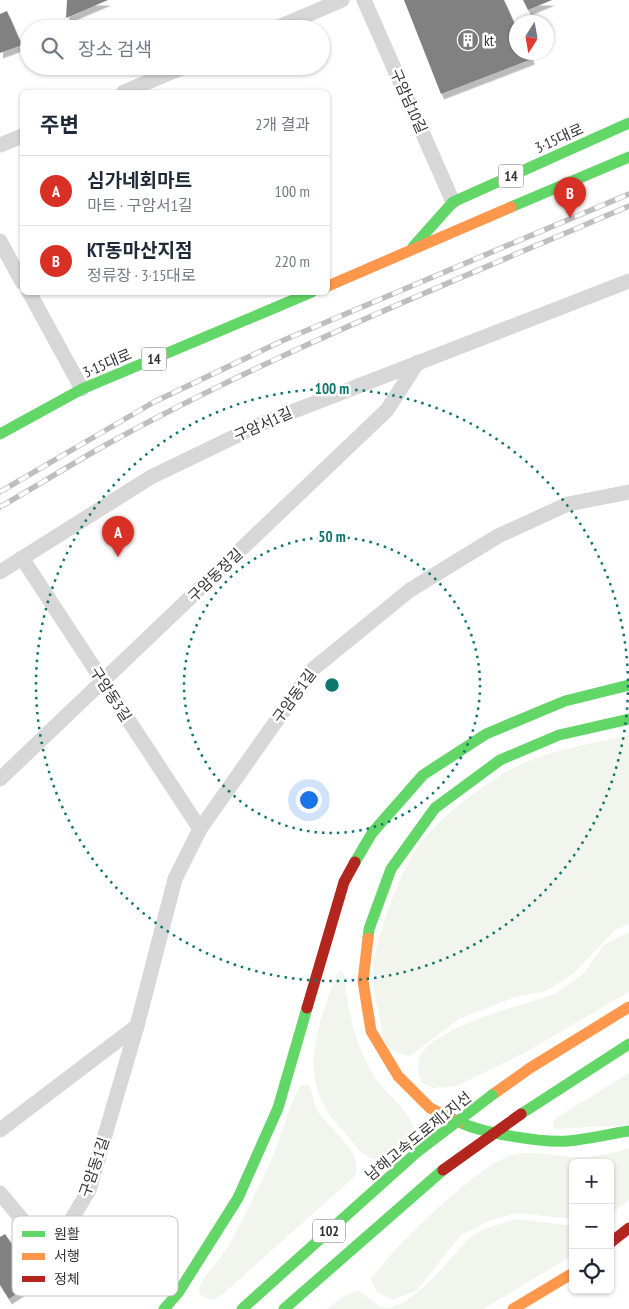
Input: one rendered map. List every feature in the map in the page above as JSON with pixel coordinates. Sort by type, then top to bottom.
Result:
[{"type":"main road","name":"3·15대로","points":[[409,252],[453,202],[629,123]]},
{"type":"main road","name":"3·15대로","points":[[330,285],[629,157]]},
{"type":"main road","name":"3·15대로","points":[[0,434],[82,390],[305,295]]},
{"type":"main road","points":[[178,1293],[238,1198],[278,1108],[344,882],[372,833],[423,775],[486,734],[565,702],[629,685]]},
{"type":"main road","points":[[629,719],[559,735],[500,760],[435,808],[391,869],[369,929],[363,981],[371,1031],[398,1076],[430,1108],[471,1128],[536,1139],[567,1141],[629,1131]]},
{"type":"main road","name":"남해고속도로제1지선","points":[[242,1309],[416,1153],[530,1068],[629,1007]]},
{"type":"main road","name":"102","points":[[284,1309],[443,1170],[521,1114],[629,1044]]},
{"type":"main road","points":[[614,1240],[629,1228]]},
{"type":"main road","points":[[513,1309],[569,1275]]},
{"type":"main road","points":[[164,1309],[175,1296]]},
{"type":"street","points":[[295,20],[342,0]]},
{"type":"street","name":"구암남10길","points":[[364,0],[453,202]]},
{"type":"street","points":[[129,90],[165,75]]},
{"type":"street","points":[[0,145],[20,137]]},
{"type":"street","points":[[0,241],[20,278]]},
{"type":"street","name":"구암서1길","points":[[0,572],[151,477],[263,423],[629,281]]},
{"type":"street","points":[[30,295],[82,390]]},
{"type":"street","name":"구암동정길","points":[[0,779],[103,683],[387,410],[418,362]]},
{"type":"street","name":"구암동1길","points":[[74,1216],[89,1190],[137,1026],[175,879],[200,829],[313,668],[410,590],[498,536],[568,504],[629,492]]},
{"type":"street","name":"구암동3길","points":[[22,558],[200,829]]},
{"type":"street","points":[[0,1130],[137,1026]]},
{"type":"street","name":"구암동1길","points":[[0,1193],[19,1216]]},
{"type":"shaded area","points":[[629,735],[629,924],[615,930],[574,973],[546,991],[515,997],[459,1019],[410,1056],[393,1050],[388,1046],[382,1034],[373,987],[373,967],[381,932],[395,892],[417,848],[427,835],[452,811],[482,788],[512,769],[551,753]]},
{"type":"shaded area","points":[[629,932],[629,992],[524,1053],[457,1086],[433,1088],[422,1083],[418,1072],[419,1056],[432,1042],[454,1029],[491,1014],[555,994],[584,973],[604,945]]},
{"type":"shaded area","points":[[340,971],[344,974],[354,1031],[365,1059],[380,1084],[403,1109],[413,1126],[407,1138],[374,1160],[360,1151],[329,1113],[319,1095],[314,1076],[316,1038],[328,997],[336,976]]},
{"type":"shaded area","points":[[629,1073],[629,1125],[554,1129],[553,1122],[558,1117]]},
{"type":"shaded area","points":[[301,1085],[308,1085],[310,1087],[317,1109],[351,1150],[355,1158],[356,1168],[354,1177],[223,1294],[213,1300],[205,1298],[198,1292],[200,1287],[205,1277],[230,1243],[242,1221],[270,1163]]},
{"type":"shaded area","points":[[629,1148],[629,1200],[614,1211],[614,1159],[569,1159],[569,1219],[517,1213],[488,1221],[461,1235],[417,1290],[392,1300],[377,1292],[371,1279],[397,1248],[460,1189],[500,1160],[524,1153],[573,1157],[611,1153]]},
{"type":"shaded area","points":[[517,1219],[569,1226],[569,1257],[483,1309],[327,1309],[341,1298],[358,1290],[383,1308],[395,1306],[419,1291],[473,1236],[491,1226]]},
{"type":"building","points":[[67,0],[108,0],[66,18]]},
{"type":"building","name":"kt","points":[[404,0],[504,0],[511,15],[509,15],[509,60],[529,60],[441,94]]},
{"type":"building","name":"kt","points":[[523,0],[552,0],[528,10]]},
{"type":"building","points":[[7,11],[20,40],[20,46],[0,53],[0,14]]},
{"type":"building","points":[[5,1234],[12,1244],[13,1296],[9,1299],[0,1285],[0,1237]]},
{"type":"railway","points":[[0,492],[154,402],[284,340],[629,194]]},
{"type":"railway","points":[[0,507],[111,442],[238,377],[367,318],[629,206]]},
{"type":"traffic: fast","points":[[413,247],[453,202],[629,123]]},
{"type":"traffic: fast","points":[[511,207],[629,157]]},
{"type":"traffic: fast","points":[[0,434],[82,389],[305,295]]},
{"type":"traffic: fast","points":[[355,862],[372,833],[423,775],[486,734],[565,701],[629,685]]},
{"type":"traffic: fast","points":[[368,938],[369,929],[391,869],[435,808],[500,760],[559,735],[629,719]]},
{"type":"traffic: fast","points":[[178,1293],[238,1198],[278,1108],[307,1008]]},
{"type":"traffic: fast","points":[[521,1114],[629,1044]]},
{"type":"traffic: fast","points":[[416,1153],[492,1095]]},
{"type":"traffic: fast","points":[[459,1122],[497,1133],[529,1139],[557,1141],[576,1140],[629,1131]]},
{"type":"traffic: fast","points":[[242,1309],[416,1153]]},
{"type":"traffic: fast","points":[[284,1309],[443,1170]]},
{"type":"traffic: fast","points":[[164,1309],[175,1296]]},
{"type":"traffic: slow","points":[[330,285],[511,207]]},
{"type":"traffic: slow","points":[[368,938],[363,981],[371,1031],[398,1076],[430,1108],[459,1122]]},
{"type":"traffic: slow","points":[[492,1095],[530,1068],[629,1007]]},
{"type":"traffic: slow","points":[[513,1309],[569,1275]]},
{"type":"traffic: jam","points":[[307,1008],[344,882],[355,862]]},
{"type":"traffic: jam","points":[[443,1170],[521,1114]]},
{"type":"traffic: jam","points":[[614,1240],[629,1228]]},
{"type":"place","name":"kt","points":[[468,40]]},
{"type":"place","name":"KT동마산지점","points":[[570,218]]},
{"type":"place","name":"심가네회마트","points":[[118,557]]}]
